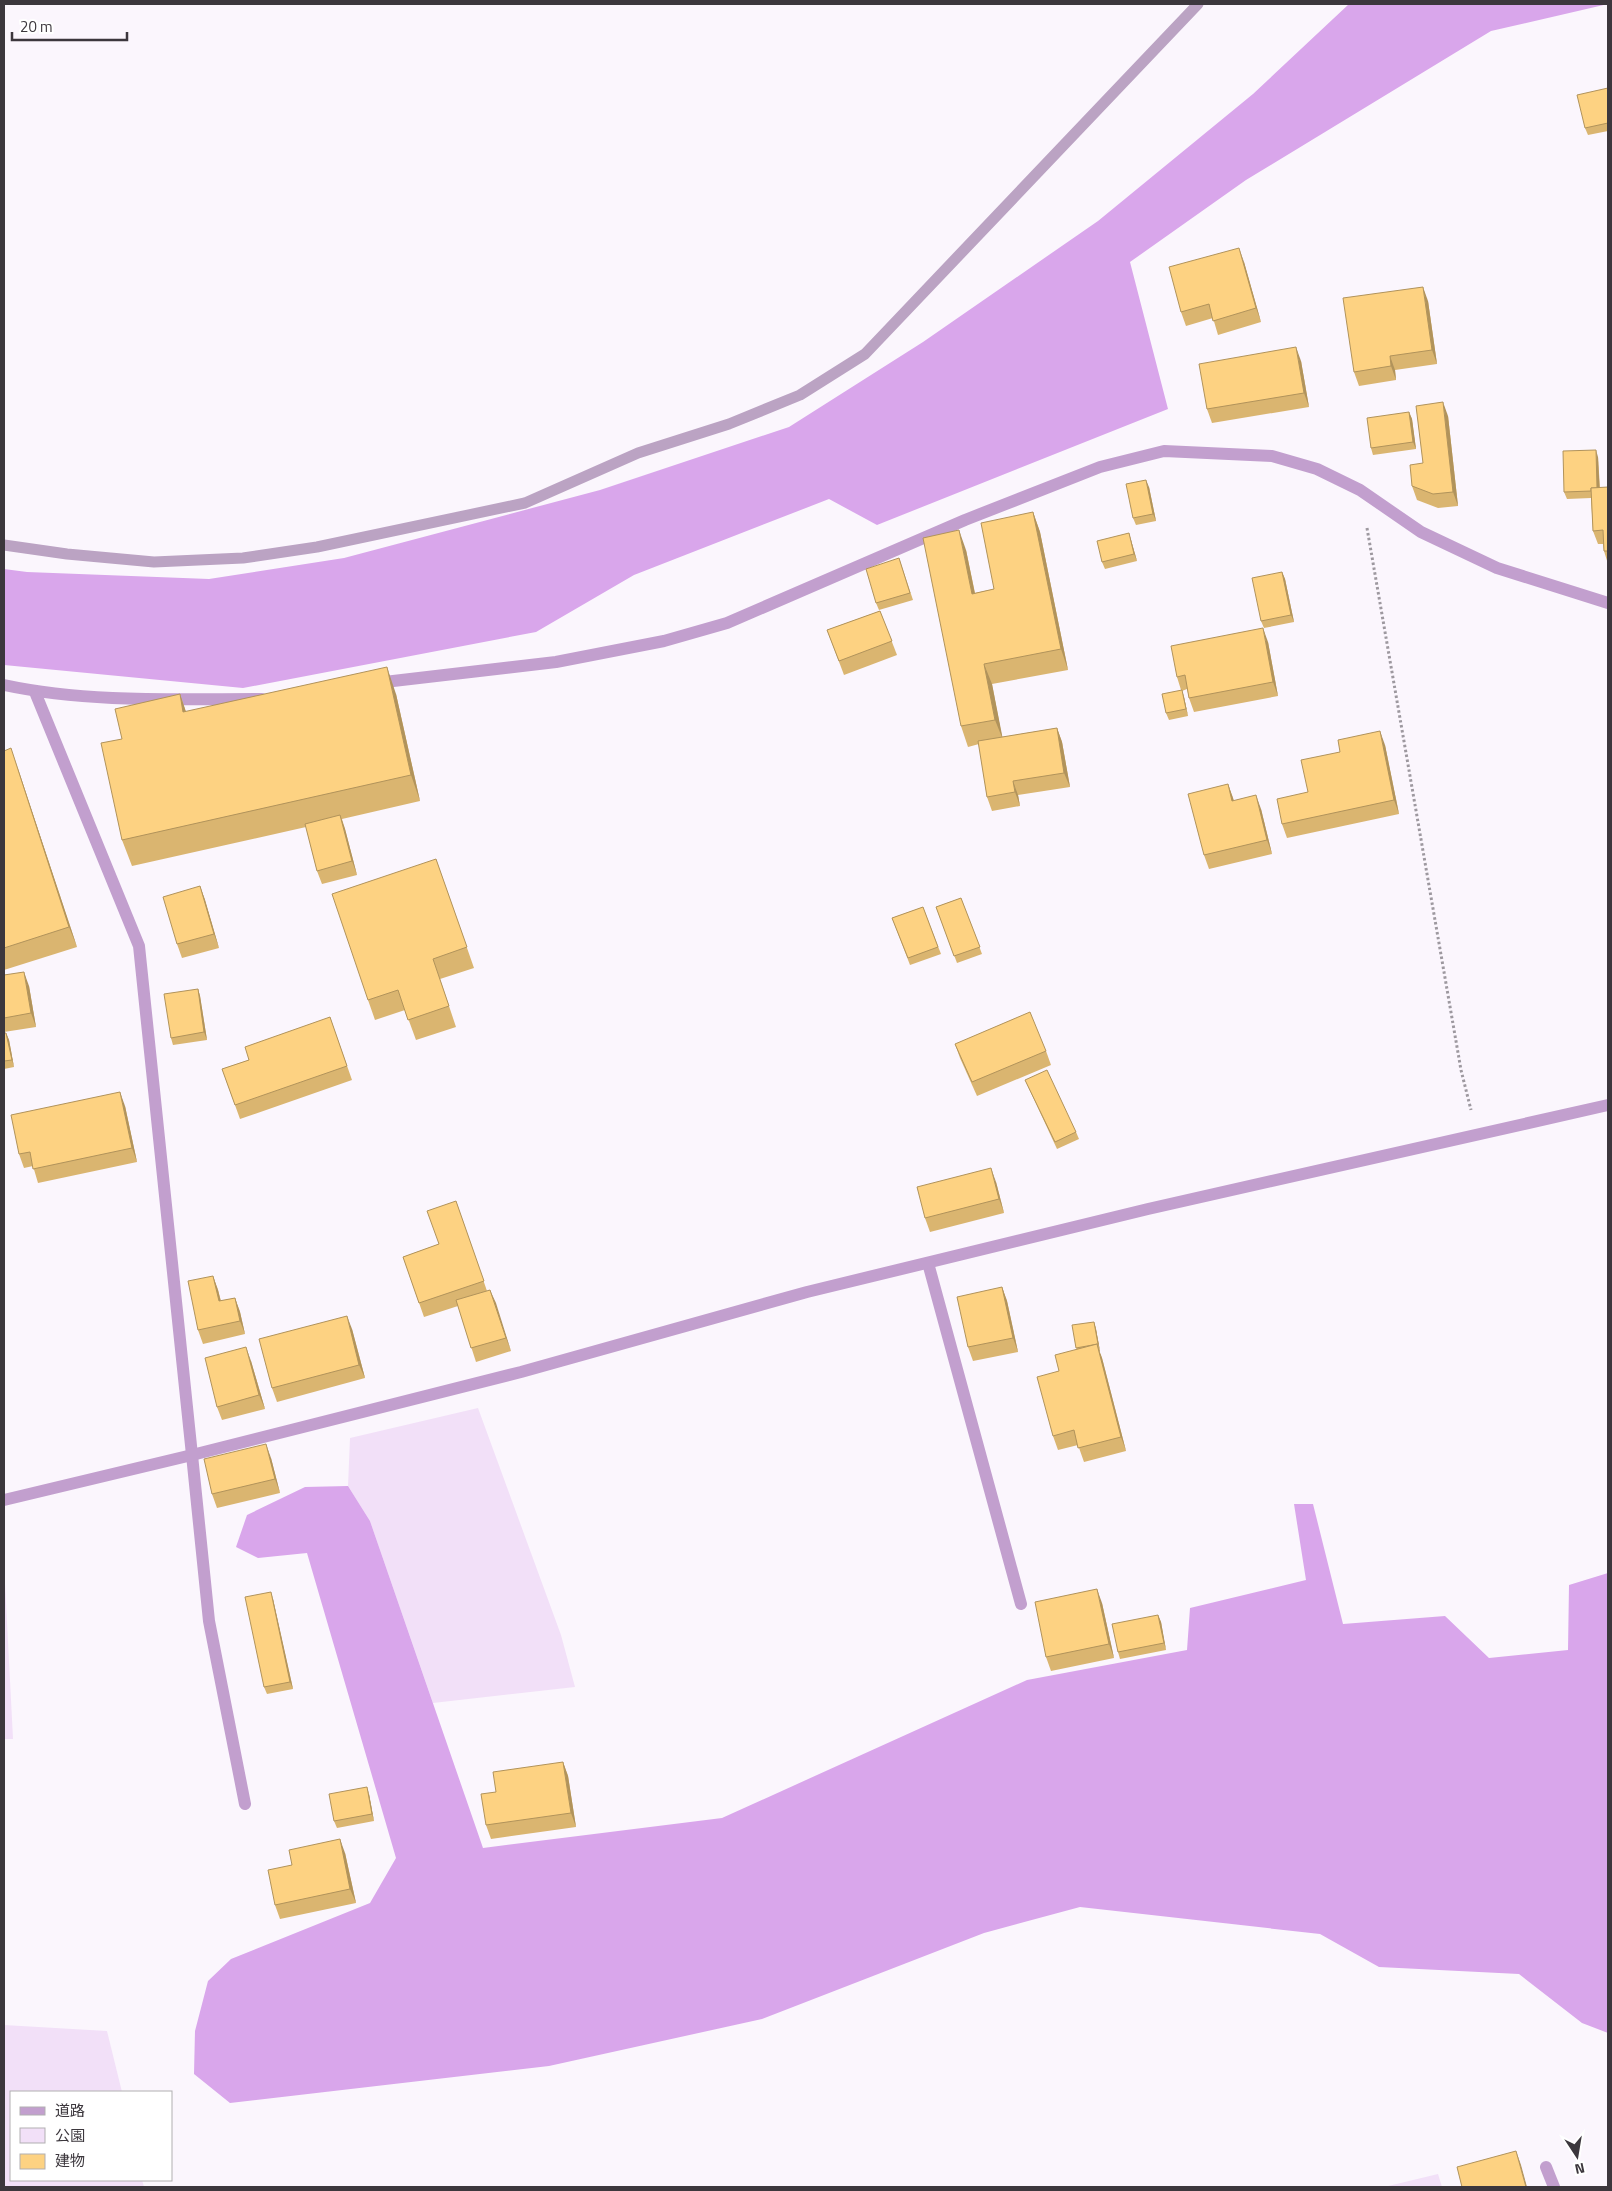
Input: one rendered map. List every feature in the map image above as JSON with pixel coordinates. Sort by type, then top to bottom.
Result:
[{"type":"street","points":[[360,686],[417,677],[556,662],[664,641],[718,626],[965,520],[1091,470],[1164,451],[1272,456],[1317,469],[1360,490],[1421,532],[1497,568],[1608,603]]},
{"type":"street","points":[[4,685],[35,692],[146,698],[274,699]]},
{"type":"street","points":[[35,692],[139,946],[209,1621],[245,1804]]},
{"type":"street","points":[[4,1500],[192,1455],[521,1372],[807,1292],[1148,1209],[1608,1105]]},
{"type":"street","points":[[928,1263],[1021,1604]]},
{"type":"street","points":[[1546,2167],[1554,2187]]},
{"type":"path","points":[[1360,490],[1461,1070],[1477,1136]]},
{"type":"green space","points":[[478,1408],[561,1635],[575,1687],[433,1703],[370,1521],[348,1486],[350,1438]]},
{"type":"green space","points":[[4,1564],[13,1739],[4,1739]]},
{"type":"green space","points":[[4,2025],[107,2031],[122,2091],[10,2091],[10,2181],[142,2181],[144,2187],[4,2187]]},
{"type":"green space","points":[[1438,2174],[1442,2187],[1384,2187]]},
{"type":"shaded area","points":[[1349,4],[1608,4],[1491,31],[1246,180],[1130,262],[1168,409],[877,525],[829,499],[634,575],[536,632],[243,688],[4,665],[4,569],[27,572],[209,579],[344,558],[600,490],[789,427],[923,342],[1098,221],[1253,94]]},
{"type":"shaded area","points":[[348,1486],[370,1521],[483,1848],[722,1818],[1027,1680],[1187,1650],[1190,1608],[1306,1580],[1294,1504],[1313,1504],[1343,1624],[1445,1616],[1489,1658],[1568,1650],[1569,1585],[1608,1573],[1608,2033],[1582,2023],[1519,1974],[1379,1967],[1320,1934],[1080,1907],[984,1933],[762,2019],[549,2066],[230,2103],[194,2074],[195,2031],[208,1981],[231,1959],[370,1903],[396,1858],[307,1553],[258,1558],[236,1547],[247,1515],[305,1487]]},
{"type":"building","points":[[1608,88],[1608,123],[1585,128],[1577,95]]},
{"type":"building","points":[[1239,248],[1256,308],[1213,321],[1209,304],[1181,312],[1169,267]]},
{"type":"building","points":[[1423,287],[1432,350],[1390,356],[1391,366],[1354,372],[1343,298]]},
{"type":"building","points":[[1296,347],[1304,393],[1207,409],[1199,364]]},
{"type":"building","points":[[1443,402],[1453,492],[1433,494],[1412,486],[1410,465],[1423,463],[1416,406]]},
{"type":"building","points":[[1409,412],[1413,442],[1371,448],[1367,418]]},
{"type":"building","points":[[1596,450],[1597,488],[1591,488],[1591,491],[1564,492],[1563,451]]},
{"type":"building","points":[[1146,480],[1153,514],[1133,518],[1126,484]]},
{"type":"building","points":[[1608,487],[1608,551],[1604,551],[1603,530],[1593,531],[1591,488]]},
{"type":"building","points":[[1033,512],[1061,649],[984,664],[995,720],[961,726],[923,538],[959,530],[972,594],[994,589],[981,523]]},
{"type":"building","points":[[1129,533],[1134,554],[1102,562],[1097,541]]},
{"type":"building","points":[[899,558],[910,593],[876,603],[866,569]]},
{"type":"building","points":[[1282,572],[1291,615],[1261,621],[1252,578]]},
{"type":"building","points":[[880,611],[892,641],[839,661],[827,630]]},
{"type":"building","points":[[1263,628],[1273,682],[1189,698],[1185,675],[1177,677],[1171,646]]},
{"type":"building","points":[[387,667],[411,775],[122,840],[101,743],[122,739],[115,709],[180,694],[183,712]]},
{"type":"building","points":[[1182,690],[1186,709],[1166,713],[1162,694]]},
{"type":"building","points":[[1057,728],[1064,773],[1013,781],[1015,792],[987,797],[978,741]]},
{"type":"building","points":[[1380,731],[1394,800],[1282,824],[1277,799],[1308,792],[1301,760],[1340,752],[1338,740]]},
{"type":"building","points":[[11,748],[69,927],[4,948],[4,751]]},
{"type":"building","points":[[1228,784],[1232,801],[1256,795],[1267,840],[1204,855],[1188,794]]},
{"type":"building","points":[[340,815],[352,861],[317,871],[305,824]]},
{"type":"building","points":[[436,859],[467,947],[433,959],[449,1006],[408,1020],[398,990],[368,1000],[332,894]]},
{"type":"building","points":[[200,886],[214,934],[177,944],[163,897]]},
{"type":"building","points":[[961,898],[980,947],[954,956],[936,907]]},
{"type":"building","points":[[923,907],[938,947],[908,958],[892,918]]},
{"type":"building","points":[[24,972],[31,1013],[4,1018],[4,975]]},
{"type":"building","points":[[198,989],[204,1032],[171,1038],[164,994]]},
{"type":"building","points":[[1030,1012],[1046,1051],[972,1082],[955,1044]]},
{"type":"building","points":[[330,1017],[347,1066],[235,1105],[222,1069],[249,1060],[245,1047]]},
{"type":"building","points":[[4,1033],[6,1033],[12,1060],[4,1061]]},
{"type":"building","points":[[1047,1070],[1076,1132],[1055,1142],[1025,1080]]},
{"type":"building","points":[[120,1092],[132,1148],[33,1169],[30,1152],[19,1154],[11,1115]]},
{"type":"building","points":[[991,1168],[999,1199],[925,1218],[917,1187]]},
{"type":"building","points":[[456,1201],[484,1281],[419,1303],[403,1257],[439,1244],[427,1211]]},
{"type":"building","points":[[213,1276],[219,1301],[235,1298],[240,1321],[198,1330],[188,1281]]},
{"type":"building","points":[[1002,1287],[1013,1338],[968,1347],[957,1297]]},
{"type":"building","points":[[490,1290],[506,1338],[471,1348],[456,1300]]},
{"type":"building","points":[[347,1316],[359,1365],[272,1388],[259,1339]]},
{"type":"building","points":[[1094,1322],[1098,1344],[1076,1348],[1072,1325]]},
{"type":"building","points":[[1097,1344],[1121,1437],[1078,1448],[1074,1430],[1053,1436],[1037,1377],[1059,1371],[1055,1355]]},
{"type":"building","points":[[246,1347],[259,1395],[217,1407],[205,1358]]},
{"type":"building","points":[[266,1444],[275,1479],[212,1494],[204,1459]]},
{"type":"building","points":[[1097,1589],[1109,1644],[1046,1657],[1035,1602]]},
{"type":"building","points":[[271,1592],[290,1682],[264,1687],[245,1597]]},
{"type":"building","points":[[1158,1615],[1164,1643],[1118,1652],[1112,1624]]},
{"type":"building","points":[[563,1762],[571,1813],[486,1825],[481,1794],[496,1792],[493,1772]]},
{"type":"building","points":[[367,1787],[372,1814],[334,1821],[329,1794]]},
{"type":"building","points":[[340,1839],[350,1889],[275,1905],[268,1870],[292,1865],[289,1850]]},
{"type":"building","points":[[1516,2151],[1526,2187],[1462,2187],[1457,2167]]},
{"type":"waterway","points":[[4,545],[67,554],[154,562],[243,558],[317,547],[525,503],[638,453],[729,424],[800,395],[865,354],[1198,4]]}]
